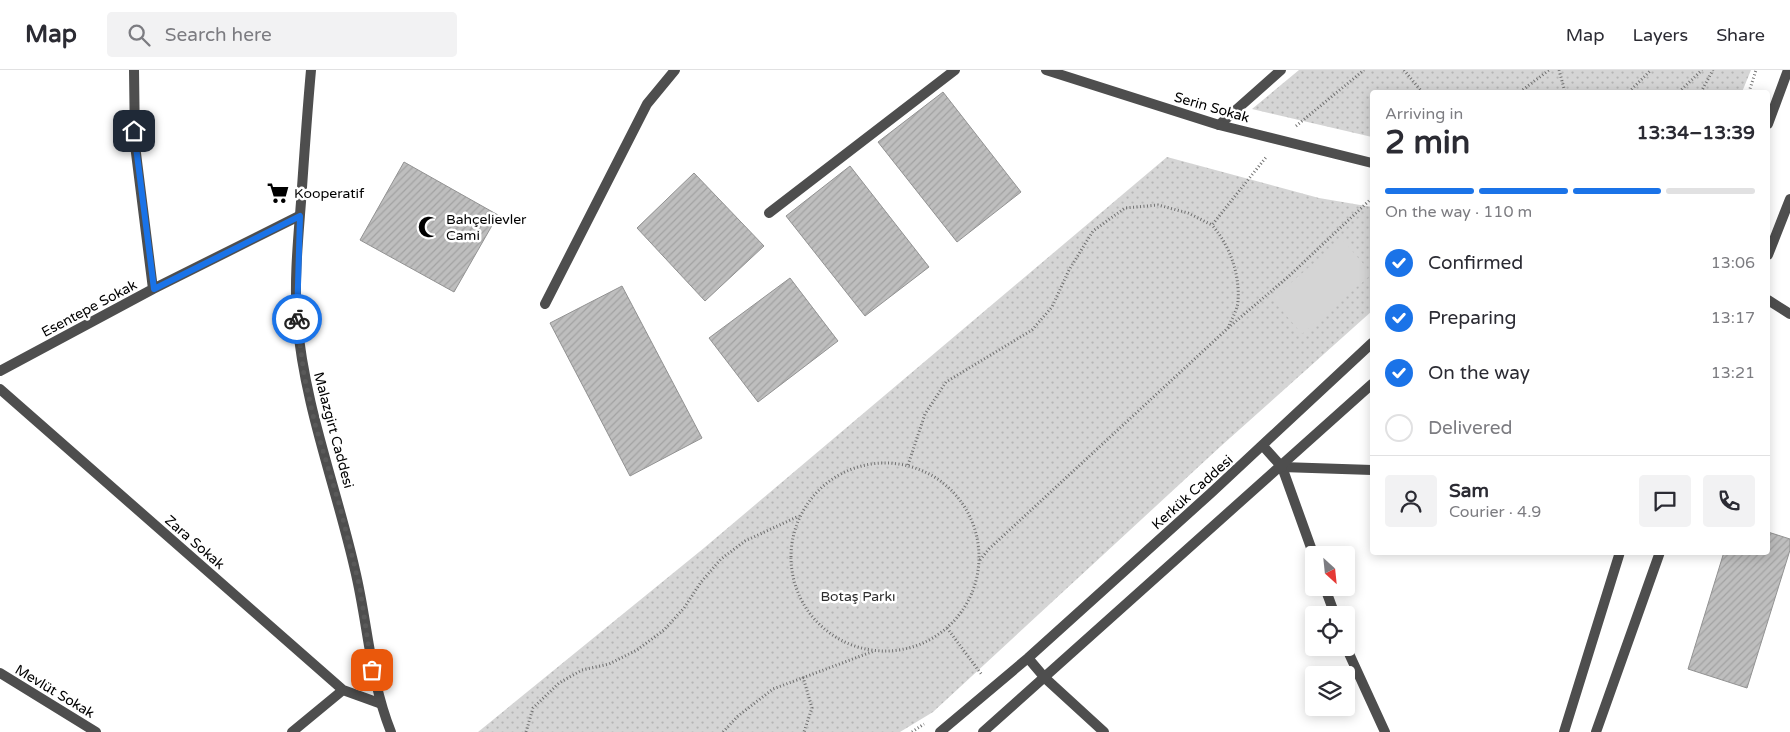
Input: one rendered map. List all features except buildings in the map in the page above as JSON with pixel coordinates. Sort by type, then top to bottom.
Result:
[{"type":"street","points":[[134,70],[135,145],[154,289]]},
{"type":"street","name":"Malazgirt Caddesi","points":[[311,70],[300,216],[297,319],[304,375],[315,424],[350,548],[379,703],[391,732]]},
{"type":"street","points":[[545,304],[647,104],[675,70]]},
{"type":"street","points":[[769,213],[955,70]]},
{"type":"street","name":"Serin Sokak","points":[[1046,70],[1219,125],[1370,162]]},
{"type":"street","points":[[1219,125],[1281,70]]},
{"type":"street","points":[[1770,119],[1788,70]]},
{"type":"street","points":[[1770,250],[1790,199]]},
{"type":"street","name":"Esentepe Sokak","points":[[0,371],[154,289],[300,216]]},
{"type":"street","points":[[1770,301],[1790,314]]},
{"type":"street","name":"Kerkük Caddesi","points":[[940,732],[1028,658],[1262,446],[1370,345]]},
{"type":"street","points":[[983,732],[1282,467],[1370,386]]},
{"type":"street","name":"Zara Sokak","points":[[0,389],[343,690],[379,703]]},
{"type":"street","points":[[1262,446],[1282,467],[1310,546]]},
{"type":"street","points":[[1282,467],[1370,470]]},
{"type":"street","points":[[1564,732],[1619,555]]},
{"type":"street","points":[[1596,732],[1659,555]]},
{"type":"street","points":[[1350,656],[1385,732]]},
{"type":"street","points":[[1028,658],[1046,678],[1104,732]]},
{"type":"street","name":"Mevlüt Sokak","points":[[0,673],[96,732]]},
{"type":"street","points":[[292,732],[343,690]]},
{"type":"path","points":[[1212,225],[1280,140],[1364,70]]},
{"type":"path","points":[[1404,70],[1420,90]]},
{"type":"path","points":[[1523,90],[1549,70]]},
{"type":"path","points":[[1559,70],[1564,90]]},
{"type":"path","points":[[1631,90],[1651,70]]},
{"type":"path","points":[[1681,90],[1702,70]]},
{"type":"path","points":[[1702,90],[1713,70]]},
{"type":"path","points":[[1749,90],[1756,70]]},
{"type":"path","points":[[979,561],[989,549],[1228,328],[1290,276],[1370,200]]},
{"type":"path","points":[[908,465],[925,414],[946,382],[1032,330],[1052,307],[1069,270],[1093,231],[1125,208],[1158,205],[1188,213],[1212,225],[1226,241],[1236,272],[1238,304],[1228,328]]},
{"type":"path","points":[[723,732],[738,716],[773,689],[876,651],[901,649],[926,642],[947,628],[967,601],[975,586],[979,561],[977,535],[968,511],[952,490],[932,475],[908,465],[882,462],[849,470],[833,477],[814,494],[799,516],[791,540],[791,566],[797,591],[809,614],[828,632],[850,645],[876,651]]},
{"type":"path","points":[[526,732],[533,708],[559,683],[582,670],[609,664],[637,650],[664,630],[684,608],[701,582],[721,559],[745,541],[799,516]]},
{"type":"path","points":[[947,628],[983,676]]},
{"type":"path","points":[[803,677],[812,708],[804,732]]},
{"type":"green space","points":[[1299,70],[1751,70],[1743,90],[1370,90],[1370,137],[1252,109]]},
{"type":"green space","name":"Botaş Parkı","points":[[1167,157],[1319,198],[1370,207],[1370,313],[1221,446],[933,712],[900,732],[478,732],[704,548]]},
{"type":"green space","points":[[1342,239],[1370,272],[1370,276],[1302,334],[1272,299]]},
{"type":"way so far","points":[[297,319],[304,375],[315,424],[340,507],[360,588],[372,670]]},
{"type":"place","name":"Kooperatif","points":[[278,193]]},
{"type":"place","name":"Bahçelievler Cami","points":[[429,227]]},
{"type":"route","points":[[134,131],[154,289],[300,216],[296,272],[297,319]]}]
